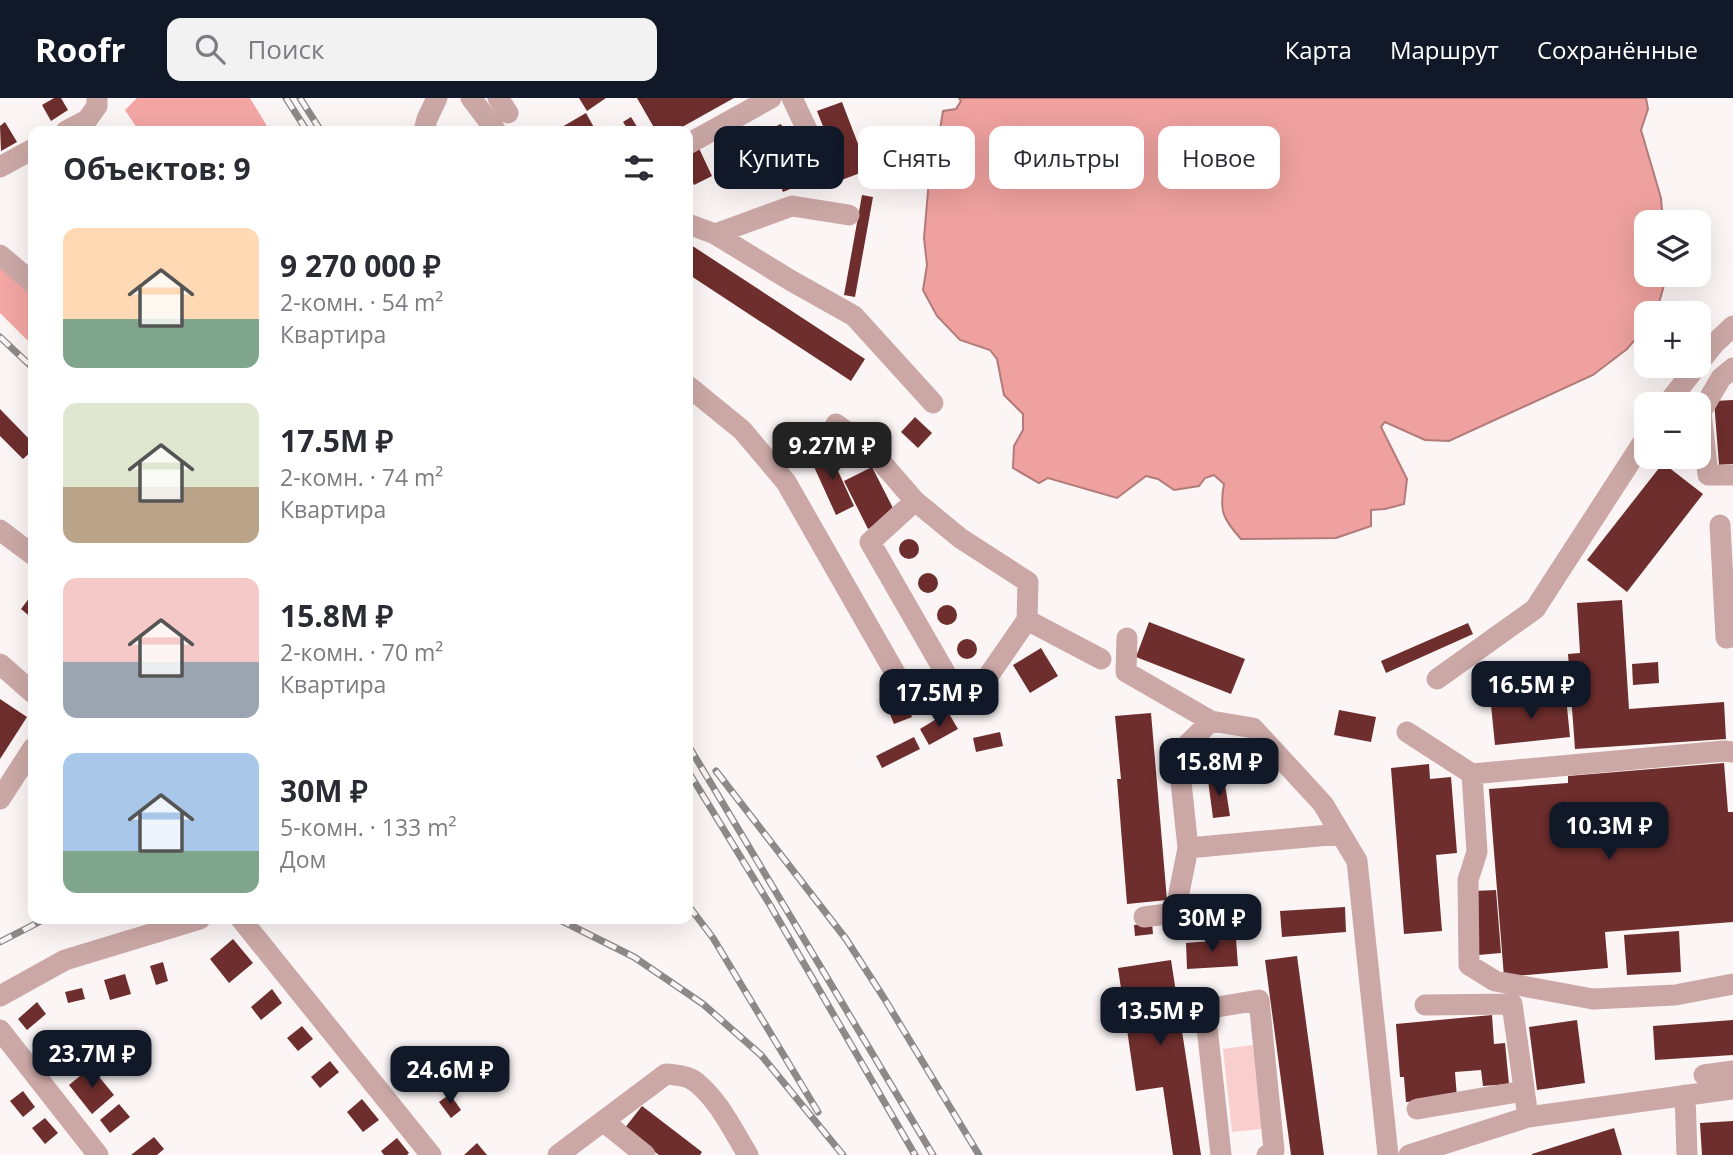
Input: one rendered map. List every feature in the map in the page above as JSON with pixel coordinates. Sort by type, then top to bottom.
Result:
[{"type":"street","points":[[76,126],[87,120],[97,106],[97,98]]},
{"type":"street","points":[[425,126],[437,98]]},
{"type":"street","points":[[471,98],[501,114]]},
{"type":"street","points":[[693,141],[771,98]]},
{"type":"street","points":[[792,98],[805,126]]},
{"type":"street","points":[[0,167],[28,152]]},
{"type":"street","points":[[715,234],[792,206],[849,215]]},
{"type":"street","points":[[693,226],[715,234],[790,281],[854,316],[933,403]]},
{"type":"street","points":[[0,255],[28,279]]},
{"type":"street","points":[[1711,348],[1733,326]]},
{"type":"street","points":[[1733,343],[1721,361],[1727,373],[1701,411],[1709,475],[1733,475]]},
{"type":"street","points":[[1676,392],[1687,378]]},
{"type":"street","points":[[693,390],[742,430],[786,482],[898,678],[938,701],[980,688],[1027,620],[1028,582],[960,538],[915,501],[870,449],[836,424]]},
{"type":"street","points":[[1437,679],[1535,609],[1634,456]]},
{"type":"street","points":[[915,501],[870,542],[958,695]]},
{"type":"street","points":[[1720,525],[1726,638],[1733,637]]},
{"type":"street","points":[[0,530],[28,551]]},
{"type":"street","points":[[1027,620],[1101,659]]},
{"type":"street","points":[[1128,638],[1126,672],[1211,721],[1253,728],[1323,803],[1357,861],[1388,1155]]},
{"type":"street","points":[[1,667],[28,689]]},
{"type":"street","points":[[1144,917],[1174,913],[1188,848],[1178,754],[1211,721]]},
{"type":"street","points":[[1407,732],[1472,774],[1733,752]]},
{"type":"street","points":[[0,799],[28,756]]},
{"type":"street","points":[[1472,774],[1477,852],[1468,880],[1469,965],[1495,981],[1593,999],[1675,995],[1733,984]]},
{"type":"street","points":[[1188,848],[1340,834]]},
{"type":"street","points":[[0,996],[65,960],[184,924]]},
{"type":"street","points":[[245,924],[431,1155]]},
{"type":"street","points":[[1221,1155],[1205,1009],[1259,1000],[1274,1150],[1267,1155]]},
{"type":"street","points":[[1425,1005],[1512,1003],[1528,1117]]},
{"type":"street","points":[[0,1030],[98,1155]]},
{"type":"street","points":[[1704,1075],[1733,1072]]},
{"type":"street","points":[[558,1155],[666,1074],[696,1082],[720,1108],[748,1155]]},
{"type":"street","points":[[1409,1155],[1528,1117],[1733,1089]]},
{"type":"street","points":[[1417,1109],[1524,1091]]},
{"type":"street","points":[[1685,1095],[1687,1155]]},
{"type":"street","points":[[603,1121],[645,1155]]},
{"type":"shaded area","points":[[137,98],[250,98],[267,126],[136,126],[125,110]]},
{"type":"shaded area","points":[[959,98],[1646,98],[1648,109],[1641,130],[1662,210],[1634,210],[1634,287],[1664,287],[1659,301],[1634,301],[1634,341],[1593,375],[1449,441],[1425,440],[1385,422],[1381,427],[1407,479],[1404,504],[1371,510],[1371,526],[1336,538],[1241,539],[1224,514],[1224,484],[1214,475],[1205,478],[1199,486],[1174,490],[1158,479],[1146,476],[1117,498],[1048,478],[1039,483],[1013,468],[1014,446],[1023,430],[1023,414],[1004,395],[997,359],[990,350],[960,340],[937,316],[923,290],[927,265],[924,238],[928,189],[975,189],[975,126],[941,126],[943,111],[956,109],[961,101]]},
{"type":"shaded area","points":[[0,255],[28,277],[28,341],[0,313]]},
{"type":"shaded area","points":[[1253,1045],[1262,1129],[1232,1132],[1223,1049]]},
{"type":"building","points":[[54,98],[61,98],[68,110],[51,121],[42,105]]},
{"type":"building","points":[[579,98],[606,98],[587,111]]},
{"type":"building","points":[[637,98],[734,98],[684,126],[653,126]]},
{"type":"building","points":[[842,102],[858,144],[858,174],[844,179],[844,126],[823,126],[817,111]]},
{"type":"building","points":[[586,113],[593,126],[564,126]]},
{"type":"building","points":[[631,117],[637,126],[626,126],[623,122]]},
{"type":"building","points":[[5,122],[17,142],[1,151],[0,126]]},
{"type":"building","points":[[696,142],[712,176],[694,185],[693,183],[693,144]]},
{"type":"building","points":[[862,195],[873,197],[855,297],[844,295]]},
{"type":"building","points":[[693,246],[865,359],[851,381],[693,277]]},
{"type":"building","points":[[1733,400],[1733,464],[1719,465],[1714,401]]},
{"type":"building","points":[[0,409],[28,438],[28,454],[23,459],[0,436]]},
{"type":"building","points":[[915,417],[932,433],[918,448],[901,432]]},
{"type":"building","points":[[828,449],[854,506],[836,515],[810,458]]},
{"type":"building","points":[[872,467],[896,514],[868,529],[844,481]]},
{"type":"building","points":[[1658,469],[1671,469],[1703,494],[1627,592],[1587,560]]},
{"type":"building","points":[[909,539],[916,542],[919,549],[916,556],[909,559],[902,556],[899,549],[902,542]]},
{"type":"building","points":[[928,573],[935,576],[938,583],[935,590],[928,593],[921,590],[918,583],[921,576]]},
{"type":"building","points":[[28,600],[28,615],[21,609]]},
{"type":"building","points":[[1622,600],[1629,709],[1724,702],[1726,739],[1575,749],[1568,654],[1580,653],[1577,603]]},
{"type":"building","points":[[947,605],[954,608],[957,615],[954,622],[947,625],[940,622],[937,615],[940,608]]},
{"type":"building","points":[[1149,622],[1245,659],[1231,694],[1136,657]]},
{"type":"building","points":[[1468,623],[1473,634],[1386,673],[1381,661]]},
{"type":"building","points":[[967,639],[974,642],[977,649],[974,656],[967,659],[960,656],[957,649],[960,642]]},
{"type":"building","points":[[1041,648],[1058,676],[1030,693],[1013,665]]},
{"type":"building","points":[[1658,662],[1659,683],[1633,685],[1632,664]]},
{"type":"building","points":[[1566,697],[1570,737],[1495,745],[1491,705]]},
{"type":"building","points":[[0,699],[27,717],[0,759]]},
{"type":"building","points":[[905,699],[912,717],[894,724],[887,707]]},
{"type":"building","points":[[1339,710],[1376,717],[1371,742],[1334,735]]},
{"type":"building","points":[[948,712],[958,729],[929,745],[920,729]]},
{"type":"building","points":[[1151,713],[1167,900],[1127,904],[1115,716]]},
{"type":"building","points":[[1000,732],[1003,746],[976,752],[973,738]]},
{"type":"building","points":[[914,737],[920,749],[882,768],[876,756]]},
{"type":"building","points":[[1724,763],[1728,812],[1733,812],[1733,922],[1605,932],[1608,968],[1504,977],[1489,789],[1568,783],[1568,776]]},
{"type":"building","points":[[1429,764],[1430,779],[1451,777],[1457,853],[1436,855],[1442,931],[1404,934],[1391,768]]},
{"type":"building","points":[[1224,778],[1230,816],[1213,818],[1208,780]]},
{"type":"building","points":[[1496,890],[1501,953],[1478,955],[1473,891]]},
{"type":"building","points":[[1345,907],[1346,932],[1282,937],[1280,911]]},
{"type":"building","points":[[1152,923],[1153,934],[1135,936],[1134,925]]},
{"type":"building","points":[[1679,931],[1681,972],[1627,975],[1624,935]]},
{"type":"building","points":[[233,939],[253,963],[229,983],[210,959]]},
{"type":"building","points":[[1236,939],[1238,966],[1187,969],[1186,943]]},
{"type":"building","points":[[1297,956],[1324,1155],[1291,1155],[1265,960]]},
{"type":"building","points":[[1171,960],[1201,1155],[1173,1155],[1163,1087],[1136,1091],[1118,968]]},
{"type":"building","points":[[163,962],[168,981],[156,985],[150,966]]},
{"type":"building","points":[[125,974],[131,994],[110,1000],[104,980]]},
{"type":"building","points":[[82,988],[85,999],[68,1003],[65,992]]},
{"type":"building","points":[[272,989],[282,1003],[261,1020],[251,1007]]},
{"type":"building","points":[[37,1002],[46,1014],[27,1030],[18,1019]]},
{"type":"building","points":[[1492,1015],[1494,1044],[1505,1043],[1509,1084],[1483,1086],[1481,1070],[1455,1072],[1457,1098],[1406,1102],[1404,1077],[1400,1077],[1396,1024]]},
{"type":"building","points":[[1577,1020],[1585,1083],[1537,1090],[1529,1027]]},
{"type":"building","points":[[1733,1020],[1733,1055],[1655,1060],[1653,1026]]},
{"type":"building","points":[[302,1026],[313,1039],[298,1051],[287,1038]]},
{"type":"building","points":[[330,1061],[339,1072],[320,1088],[311,1077]]},
{"type":"building","points":[[91,1067],[114,1095],[92,1114],[69,1085]]},
{"type":"building","points":[[23,1091],[35,1107],[23,1117],[10,1101]]},
{"type":"building","points":[[450,1094],[461,1110],[451,1118],[439,1102]]},
{"type":"building","points":[[362,1099],[379,1120],[363,1132],[347,1112]]},
{"type":"building","points":[[119,1104],[130,1117],[110,1133],[100,1120]]},
{"type":"building","points":[[642,1106],[702,1152],[700,1155],[659,1155],[624,1129]]},
{"type":"building","points":[[45,1118],[58,1133],[45,1144],[32,1128]]},
{"type":"building","points":[[1733,1121],[1733,1155],[1702,1155],[1700,1123]]},
{"type":"building","points":[[1614,1128],[1622,1155],[1532,1155],[1532,1154]]},
{"type":"building","points":[[154,1137],[164,1149],[157,1155],[131,1155]]},
{"type":"building","points":[[397,1138],[409,1153],[384,1155],[381,1151]]},
{"type":"building","points":[[477,1143],[487,1155],[464,1155]]},
{"type":"railway","points":[[286,98],[304,126]]},
{"type":"railway","points":[[300,98],[318,126]]},
{"type":"railway","points":[[0,337],[28,363]]},
{"type":"railway","points":[[693,753],[933,1155]]},
{"type":"railway","points":[[716,771],[846,939],[979,1155]]},
{"type":"railway","points":[[693,779],[770,905],[915,1155]]},
{"type":"railway","points":[[693,912],[713,938],[818,1112]]},
{"type":"railway","points":[[0,942],[35,924]]},
{"type":"railway","points":[[568,924],[634,957],[703,1004],[761,1055],[843,1155]]}]
